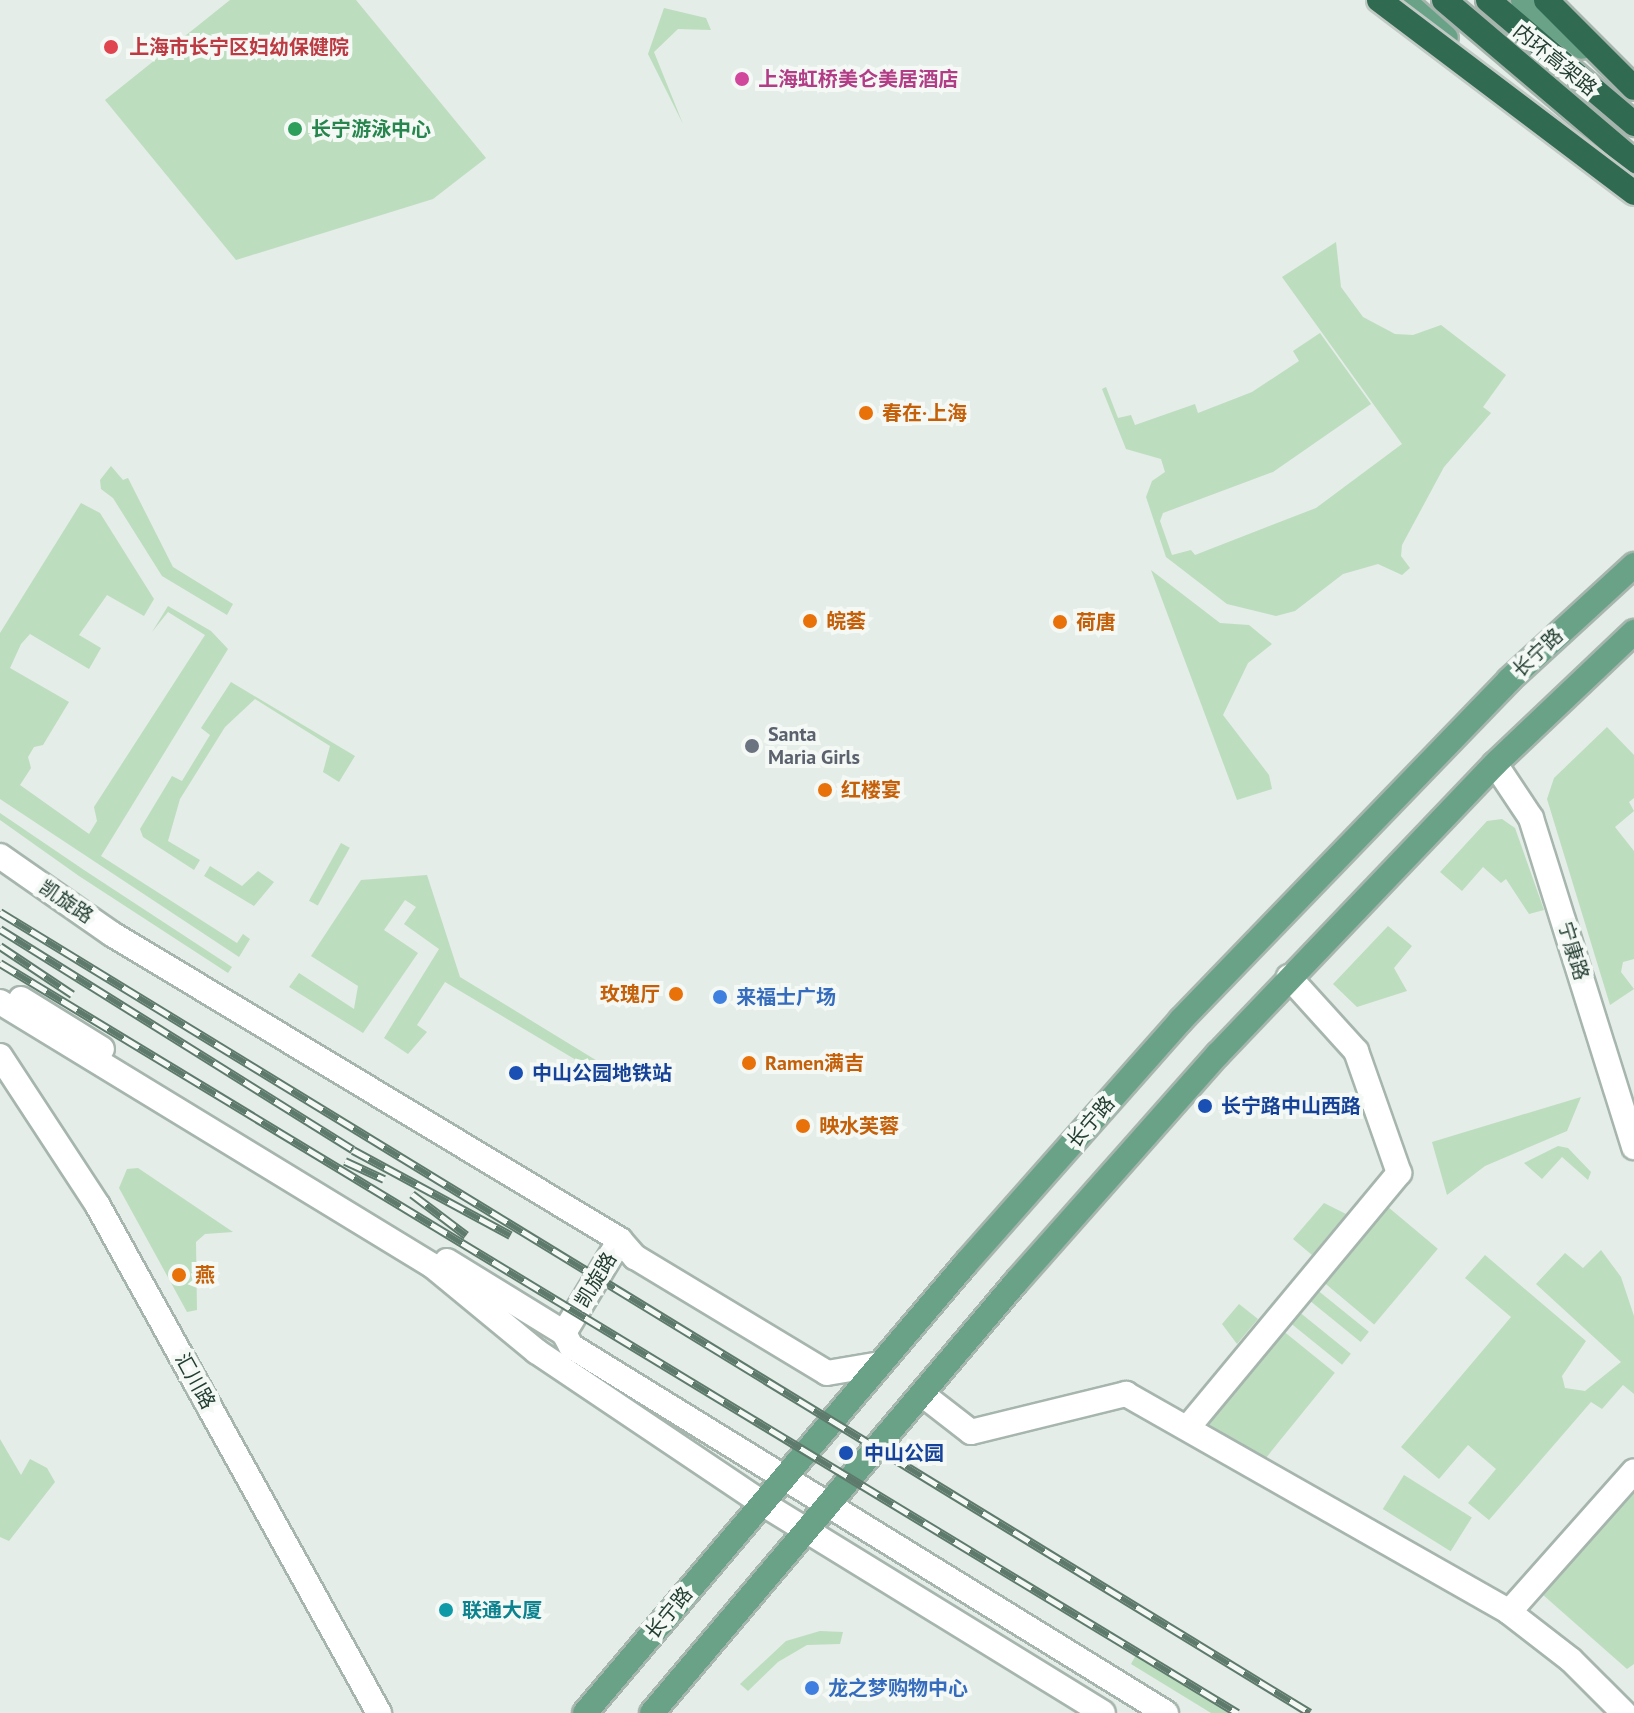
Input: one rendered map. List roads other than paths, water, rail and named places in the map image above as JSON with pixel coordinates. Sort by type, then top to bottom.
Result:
[{"type":"highway","points":[[1379,0],[1634,195]]},
{"type":"highway","name":"内环高架路","points":[[1444,0],[1634,161]]},
{"type":"highway","name":"内环高架路","points":[[1488,0],[1634,124]]},
{"type":"highway","points":[[1546,0],[1634,88]]},
{"type":"main road","points":[[1403,0],[1634,195]]},
{"type":"main road","points":[[1523,0],[1634,88]]},
{"type":"main road","name":"长宁路","points":[[585,1713],[880,1364],[1181,1020],[1509,680],[1634,565]]},
{"type":"main road","points":[[652,1713],[922,1394],[1289,977],[1495,764],[1634,632]]},
{"type":"street","name":"宁康路","points":[[1495,764],[1531,818],[1634,1147]]},
{"type":"street","name":"凯旋路","points":[[0,856],[152,958],[620,1240],[564,1333]]},
{"type":"street","points":[[1189,1426],[1399,1173],[1356,1051],[1289,977]]},
{"type":"street","points":[[0,986],[564,1333],[571,1346],[1166,1713]]},
{"type":"street","points":[[0,1002],[433,1266],[536,1351],[762,1503],[1103,1713]]},
{"type":"street","name":"汇川路","points":[[0,1056],[98,1206],[379,1713]]},
{"type":"street","points":[[620,1240],[635,1257],[827,1373],[880,1364]]},
{"type":"street","points":[[922,1394],[971,1432],[1126,1394],[1189,1426],[1509,1612],[1571,1660],[1624,1713]]},
{"type":"street","points":[[1509,1612],[1634,1471]]},
{"type":"railway","points":[[0,912],[1310,1713]]},
{"type":"railway","points":[[0,929],[353,1150],[510,1235]]},
{"type":"railway","points":[[0,946],[72,994]]},
{"type":"railway","points":[[0,963],[1238,1713]]},
{"type":"railway","points":[[345,1161],[384,1179]]},
{"type":"railway","points":[[412,1194],[466,1235]]},
{"type":"place","name":"上海市长宁区妇幼保健院","points":[[111,47]]},
{"type":"place","name":"上海虹桥美仑美居酒店","points":[[742,79]]},
{"type":"place","name":"长宁游泳中心","points":[[295,129]]},
{"type":"place","name":"春在·上海","points":[[866,413]]},
{"type":"place","name":"皖荟","points":[[810,621]]},
{"type":"place","name":"荷唐","points":[[1060,622]]},
{"type":"place","name":"Santa Maria Girls","points":[[752,746]]},
{"type":"place","name":"红楼宴","points":[[825,790]]},
{"type":"place","name":"玫瑰厅","points":[[676,994]]},
{"type":"place","name":"来福士广场","points":[[720,997]]},
{"type":"place","name":"Ramen满吉","points":[[749,1063]]},
{"type":"place","name":"中山公园地铁站","points":[[516,1073]]},
{"type":"place","name":"长宁路中山西路","points":[[1205,1106]]},
{"type":"place","name":"映水芙蓉","points":[[803,1126]]},
{"type":"place","name":"燕","points":[[179,1275]]},
{"type":"place","name":"中山公园","points":[[846,1453]]},
{"type":"place","name":"联通大厦","points":[[446,1610]]},
{"type":"place","name":"龙之梦购物中心","points":[[812,1688]]}]
